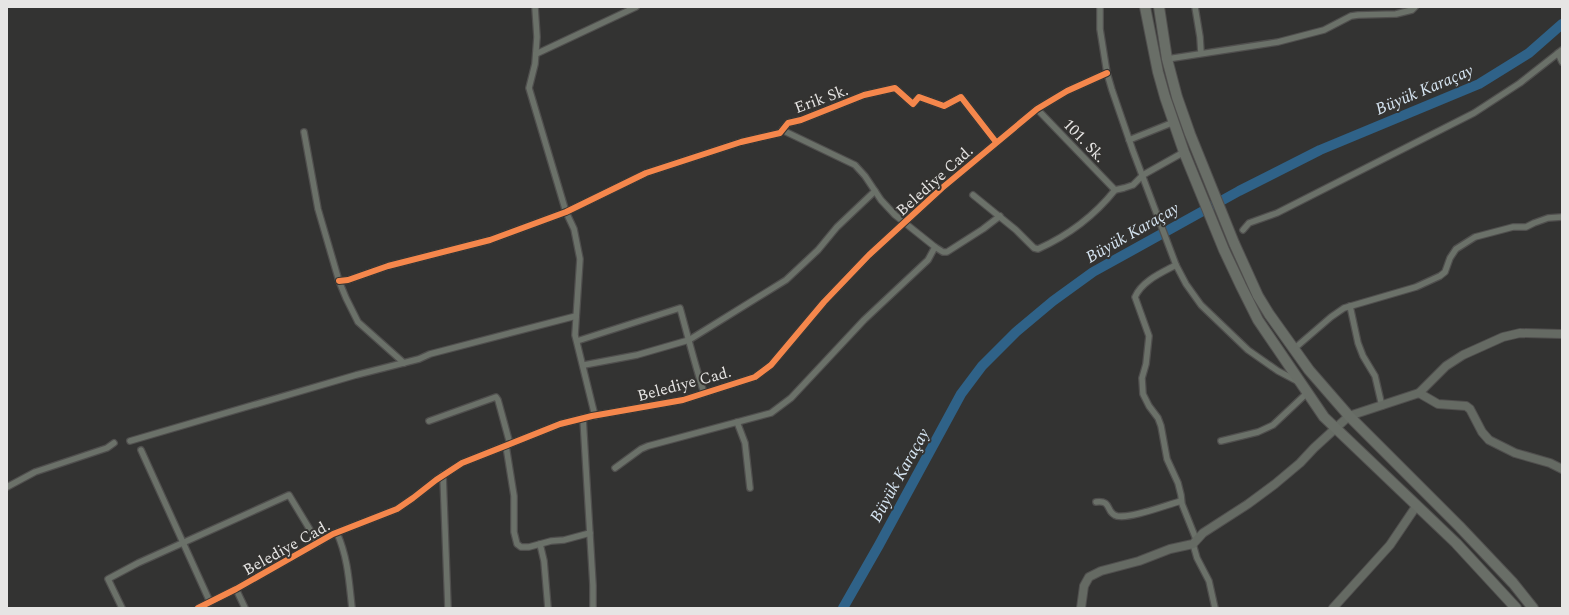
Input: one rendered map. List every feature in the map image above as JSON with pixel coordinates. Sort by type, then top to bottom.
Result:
[{"type":"highway","points":[[1145,7],[1158,72],[1184,152],[1224,250],[1258,320],[1298,382],[1324,417],[1456,543],[1516,608]]},
{"type":"highway","points":[[1159,7],[1167,58],[1177,97],[1199,157],[1234,243],[1258,296],[1269,314],[1295,348],[1309,370],[1349,416],[1464,531],[1513,583],[1533,608]]},
{"type":"street","points":[[535,7],[537,37],[536,54],[529,88],[566,212],[574,229],[580,259],[575,335],[584,365],[595,416]]},
{"type":"street","points":[[536,54],[636,7]]},
{"type":"street","points":[[1100,7],[1100,28],[1107,73],[1129,140],[1176,265],[1192,294],[1211,316],[1253,354],[1278,371],[1298,382]]},
{"type":"street","points":[[1195,7],[1202,53]]},
{"type":"street","points":[[1167,58],[1284,40],[1324,30],[1351,16],[1396,14],[1412,10],[1415,7]]},
{"type":"street","points":[[1243,230],[1249,223],[1277,213],[1474,113],[1520,82],[1560,52],[1562,62]]},
{"type":"street","name":"Belediye Cad.","points":[[198,608],[236,590],[337,533],[397,509],[462,463],[560,424],[583,418],[668,403],[755,377],[771,365],[824,302],[904,223],[942,188],[996,142],[1038,109],[1067,91],[1107,73]]},
{"type":"street","name":"Erik Sk.","points":[[339,281],[348,280],[388,266],[490,240],[566,212],[646,173],[741,142],[780,133],[788,123],[801,120],[864,95],[895,88],[913,104],[919,97],[944,106],[961,97],[996,142]]},
{"type":"street","name":"101. Sk.","points":[[1038,109],[1115,190]]},
{"type":"street","points":[[1129,140],[1174,122]]},
{"type":"street","points":[[782,130],[855,165],[865,176],[881,200],[904,223],[935,247],[944,252],[982,229],[1000,216]]},
{"type":"street","points":[[304,132],[318,209],[339,281],[358,322],[404,363]]},
{"type":"street","points":[[973,195],[1000,216],[1034,248],[1038,249],[1054,241],[1082,222],[1104,204],[1115,190],[1133,185],[1143,175],[1184,152]]},
{"type":"street","points":[[584,365],[637,355],[689,340],[786,280],[818,250],[837,226],[875,191]]},
{"type":"street","points":[[1295,348],[1339,311],[1350,306],[1397,294],[1434,280],[1445,272],[1450,258],[1456,249],[1476,237],[1513,227],[1526,227],[1548,218],[1562,217]]},
{"type":"street","points":[[614,468],[641,449],[648,446],[771,413],[791,398],[864,320],[928,260],[935,247]]},
{"type":"street","points":[[1176,265],[1154,277],[1144,285],[1135,297],[1150,336],[1146,364],[1142,378],[1143,394],[1149,406],[1158,418],[1161,426],[1167,459],[1178,483],[1181,501],[1194,541],[1197,558],[1209,581],[1215,608]]},
{"type":"street","points":[[1350,306],[1358,343],[1363,356],[1375,376],[1382,406]]},
{"type":"street","points":[[577,341],[680,308],[693,360],[704,393]]},
{"type":"street","points":[[130,442],[404,363],[430,354],[576,316]]},
{"type":"street","points":[[1081,608],[1084,586],[1089,577],[1101,571],[1139,561],[1194,541],[1275,484],[1300,463],[1349,416],[1419,393],[1446,366],[1463,355],[1503,337],[1520,333],[1562,334]]},
{"type":"street","points":[[1221,441],[1258,432],[1273,425],[1307,393]]},
{"type":"street","points":[[1419,393],[1438,404],[1466,406],[1470,409],[1482,432],[1489,440],[1515,453],[1550,463],[1562,469]]},
{"type":"street","points":[[429,421],[496,396],[508,445],[514,496],[515,540],[517,544],[521,547],[529,547],[590,533]]},
{"type":"street","points":[[583,418],[593,585],[593,608]]},
{"type":"street","points":[[737,422],[746,444],[750,488]]},
{"type":"street","points":[[7,487],[35,472],[107,448],[114,443]]},
{"type":"street","points":[[141,450],[210,602]]},
{"type":"street","points":[[443,475],[448,608]]},
{"type":"street","points":[[122,608],[108,579],[138,563],[289,496],[318,543]]},
{"type":"street","points":[[1096,502],[1104,502],[1108,505],[1110,511],[1118,516],[1138,514],[1181,501]]},
{"type":"street","points":[[1333,608],[1390,545],[1417,505]]},
{"type":"street","points":[[337,533],[347,562],[352,608]]},
{"type":"street","points":[[540,544],[544,561],[548,608]]},
{"type":"street","points":[[236,590],[246,608]]},
{"type":"waterway","name":"Büyük Karaçay","points":[[843,608],[961,394],[982,366],[1016,332],[1053,301],[1093,272],[1239,191],[1320,150],[1479,84],[1529,53],[1562,24]]},
{"type":"cycle path","points":[[198,608],[236,589],[333,534],[397,509],[462,463],[560,424],[592,416],[683,400],[755,377],[771,365],[824,302],[869,255],[942,188],[1037,109],[1067,91],[1107,73]]},
{"type":"cycle path","points":[[339,281],[348,280],[388,266],[490,240],[566,212],[646,173],[741,142],[780,133],[788,123],[801,120],[864,95],[895,88],[913,104],[919,97],[944,106],[961,97],[996,142]]}]
